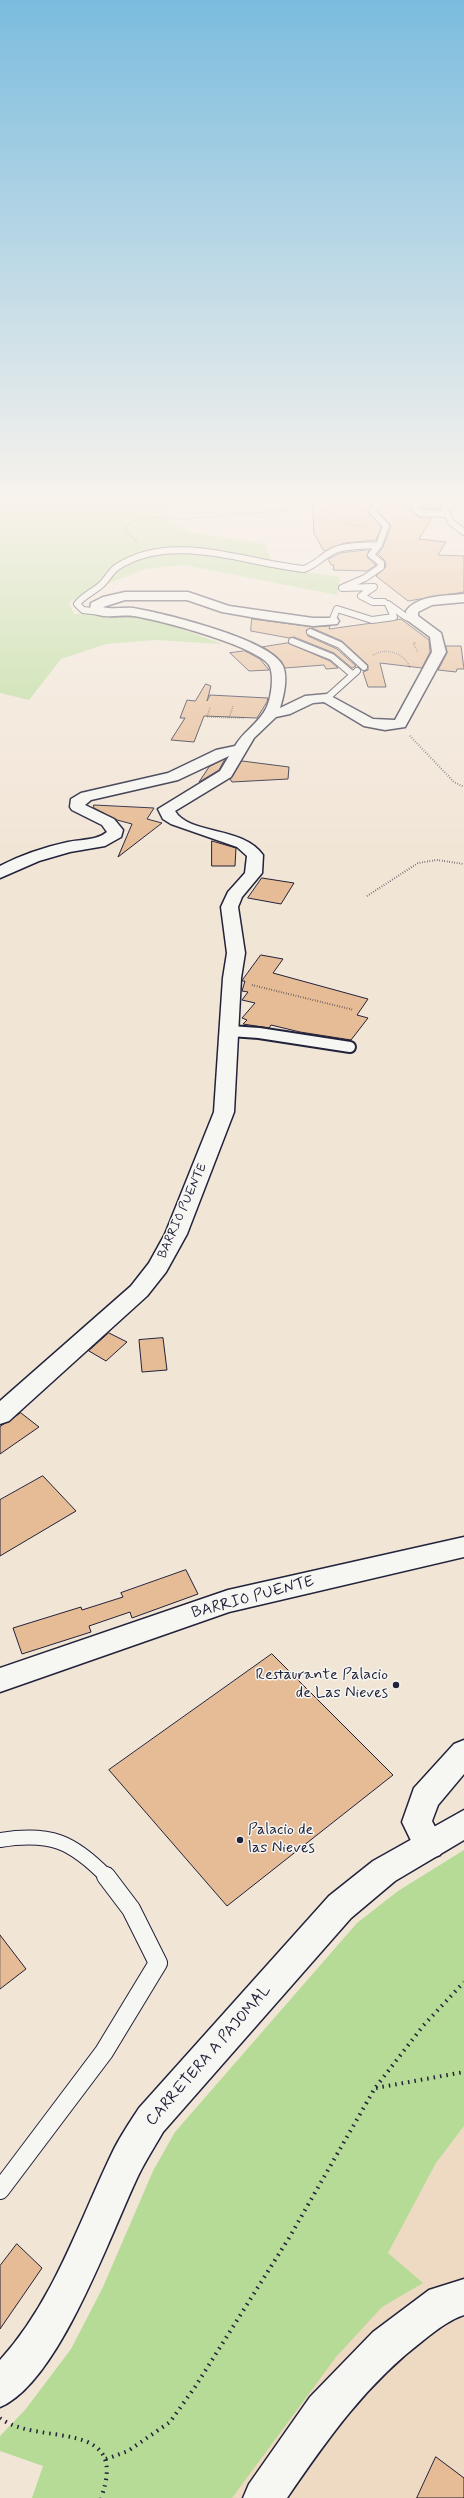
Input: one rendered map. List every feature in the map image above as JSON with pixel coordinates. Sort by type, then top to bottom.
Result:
[{"type":"street","points":[[0,873],[27,859],[70,847],[106,841],[115,834],[115,830],[108,822],[78,807],[77,802],[79,799],[173,777],[220,752],[239,750],[255,728],[271,714],[275,705],[278,672],[274,662],[262,654],[220,637],[169,620],[152,617]]},
{"type":"street","points":[[267,617],[312,622],[332,621]]},
{"type":"street","points":[[271,714],[285,711],[319,696],[327,698],[370,723],[385,726],[400,724],[425,681],[439,652],[439,642],[436,636],[412,617]]},
{"type":"street","name":"BARRIO PUENTE","points":[[0,1414],[139,1291],[158,1267],[178,1227],[224,1112],[230,1035],[232,981],[236,946],[230,916],[231,901],[254,874],[255,855],[245,845],[218,838],[177,821],[166,811],[168,806],[226,774],[239,750]]},
{"type":"street","name":"BARRIO PUENTE","points":[[0,1680],[228,1601],[464,1547]]},
{"type":"street","points":[[429,1845],[417,1822],[425,1798],[464,1753]]},
{"type":"street","name":"CARRETERA A PAJOMAL","points":[[0,2388],[29,2356],[58,2311],[127,2160],[151,2120],[340,1907],[384,1871],[464,1824]]},
{"type":"street","points":[[263,2498],[324,2412],[386,2345],[442,2303],[464,2297]]},
{"type":"lane","points":[[332,621],[335,617]]},
{"type":"lane","points":[[360,617],[370,620],[388,620],[394,617]]},
{"type":"lane","points":[[405,617],[417,621]]},
{"type":"lane","points":[[310,632],[337,642],[367,665],[352,674],[337,692],[327,698]]},
{"type":"lane","points":[[292,641],[332,657],[352,674]]},
{"type":"lane","points":[[230,1035],[259,1033],[350,1047]]},
{"type":"lane","points":[[0,1840],[24,1836],[60,1841],[102,1869],[140,1923],[158,1963],[139,2000],[81,2084],[0,2190]]},
{"type":"path","points":[[367,665],[377,651],[397,654],[407,659],[412,672],[419,679],[425,681]]},
{"type":"path","points":[[210,708],[207,717],[229,718],[233,706]]},
{"type":"path","points":[[400,724],[404,726],[413,741],[454,782],[464,788]]},
{"type":"path","points":[[367,896],[418,863],[438,860],[464,864]]},
{"type":"path","points":[[232,981],[354,1010]]},
{"type":"path","points":[[106,2459],[128,2451],[170,2422],[195,2387],[288,2238],[376,2088],[423,2026],[464,1982]]},
{"type":"path","points":[[376,2088],[464,2072]]},
{"type":"path","points":[[0,2418],[11,2427],[32,2433],[60,2434],[81,2439],[97,2446],[106,2459],[108,2482],[101,2498]]},
{"type":"shaded area","points":[[464,2126],[464,2498],[226,2498],[388,2253],[436,2163]]},
{"type":"green space","points":[[0,617],[138,617],[166,623],[222,644],[155,640],[106,644],[61,659],[29,700],[0,693]]},
{"type":"green space","points":[[464,1850],[464,2126],[436,2163],[388,2253],[423,2283],[382,2307],[336,2357],[232,2498],[32,2498],[43,2466],[0,2451],[0,2436],[25,2410],[71,2349],[103,2287],[153,2171],[175,2132],[357,1923],[398,1891]]},
{"type":"building","points":[[252,619],[313,627],[330,626],[329,629],[401,619],[429,640],[430,652],[422,668],[380,663],[386,687],[368,687],[363,672],[368,670],[368,665],[342,641],[312,628],[306,630],[308,636],[337,649],[356,666],[352,668],[334,653],[294,637],[289,638],[251,631]]},
{"type":"building","points":[[288,643],[330,661],[338,668],[326,669],[324,665],[285,668],[275,655],[263,647]]},
{"type":"building","points":[[446,646],[461,646],[464,669],[457,669],[456,672],[438,670],[447,653]]},
{"type":"building","points":[[245,651],[260,659],[269,670],[249,671],[230,653]]},
{"type":"building","points":[[206,684],[211,686],[207,701],[210,695],[268,698],[267,702],[257,718],[204,716],[194,742],[171,740],[185,718],[180,718],[187,700],[195,701]]},
{"type":"building","points":[[225,759],[219,770],[199,782],[209,767]]},
{"type":"building","points":[[242,761],[289,767],[288,779],[232,782],[230,779]]},
{"type":"building","points":[[94,805],[154,808],[147,819],[162,823],[118,857],[132,824],[117,820],[94,808]]},
{"type":"building","points":[[212,841],[236,848],[235,866],[212,866]]},
{"type":"building","points":[[262,878],[294,883],[281,904],[248,898]]},
{"type":"building","points":[[261,955],[283,959],[273,973],[368,999],[357,1015],[368,1018],[351,1040],[300,1032],[271,1025],[269,1028],[243,1024],[247,1020],[242,1018],[255,1003],[242,1000],[248,992],[242,991],[245,981],[242,981]]},
{"type":"building","points":[[109,1333],[127,1342],[106,1361],[89,1351]]},
{"type":"building","points":[[163,1338],[167,1370],[142,1372],[139,1340]]},
{"type":"building","points":[[21,1413],[39,1427],[0,1454],[0,1427]]},
{"type":"building","points":[[43,1476],[76,1511],[0,1556],[0,1500]]},
{"type":"building","points":[[186,1570],[198,1594],[132,1618],[130,1612],[89,1626],[91,1632],[22,1654],[13,1628],[81,1607],[82,1610],[123,1597],[121,1593]]},
{"type":"building","name":"Palacio de las Nieves","points":[[272,1654],[393,1775],[227,1906],[109,1770]]},
{"type":"building","points":[[0,1935],[26,1969],[0,1989]]},
{"type":"building","points":[[17,2244],[42,2268],[0,2329],[0,2266]]},
{"type":"building","points":[[436,2457],[464,2478],[464,2498],[417,2498]]},
{"type":"place","name":"Restaurante Palacio de Las Nieves","points":[[396,1685]]},
{"type":"place","name":"Palacio de las Nieves","points":[[240,1840]]}]
